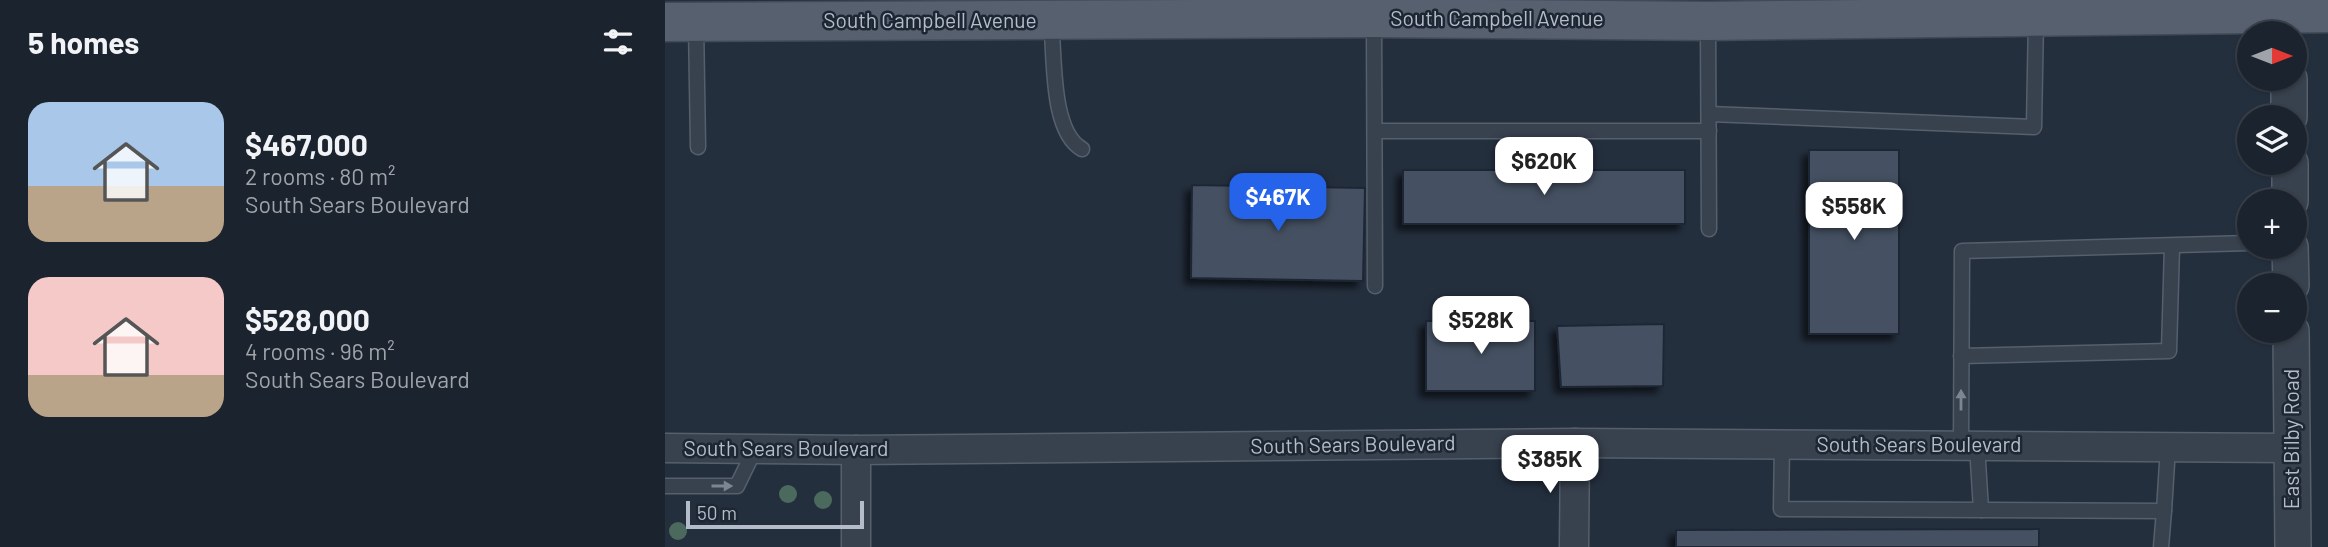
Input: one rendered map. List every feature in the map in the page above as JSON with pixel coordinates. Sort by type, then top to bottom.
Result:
[{"type":"main road","name":"South Campbell Avenue","points":[[681,22],[854,11],[1051,21],[1374,18],[1489,9],[1708,21],[2289,16],[2328,13]]},
{"type":"street","name":"East Bilby Road","points":[[2291,343],[2293,547]]},
{"type":"street","name":"South Sears Boulevard","points":[[665,448],[856,450],[1574,443],[2292,448]]},
{"type":"street","points":[[1574,443],[1574,547]]},
{"type":"street","points":[[856,450],[856,547]]},
{"type":"lane","points":[[1709,114],[2034,128],[2036,17]]},
{"type":"lane","points":[[1374,18],[1375,286]]},
{"type":"lane","points":[[1051,21],[1061,123],[1071,143],[1082,149]]},
{"type":"lane","points":[[1708,21],[1709,229]]},
{"type":"lane","points":[[681,22],[698,147]]},
{"type":"lane","points":[[1378,131],[1709,131]]},
{"type":"lane","points":[[1981,510],[1969,445],[1961,356],[1962,251],[2237,244]]},
{"type":"lane","points":[[1961,356],[2169,351],[2172,246]]},
{"type":"lane","points":[[1782,444],[1781,509],[2164,511]]},
{"type":"lane","points":[[2161,547],[2168,447]]},
{"type":"lane","points":[[665,486],[737,486],[755,449]]},
{"type":"building","points":[[1809,150],[1899,150],[1899,334],[1809,334]]},
{"type":"building","points":[[1403,170],[1685,170],[1685,224],[1403,224]]},
{"type":"building","points":[[1192,185],[1365,188],[1363,281],[1191,278]]},
{"type":"building","points":[[1426,321],[1535,321],[1535,391],[1426,391]]},
{"type":"building","points":[[1664,324],[1663,386],[1561,387],[1557,326]]},
{"type":"building","points":[[2039,529],[2039,547],[1676,547],[1676,530]]}]
